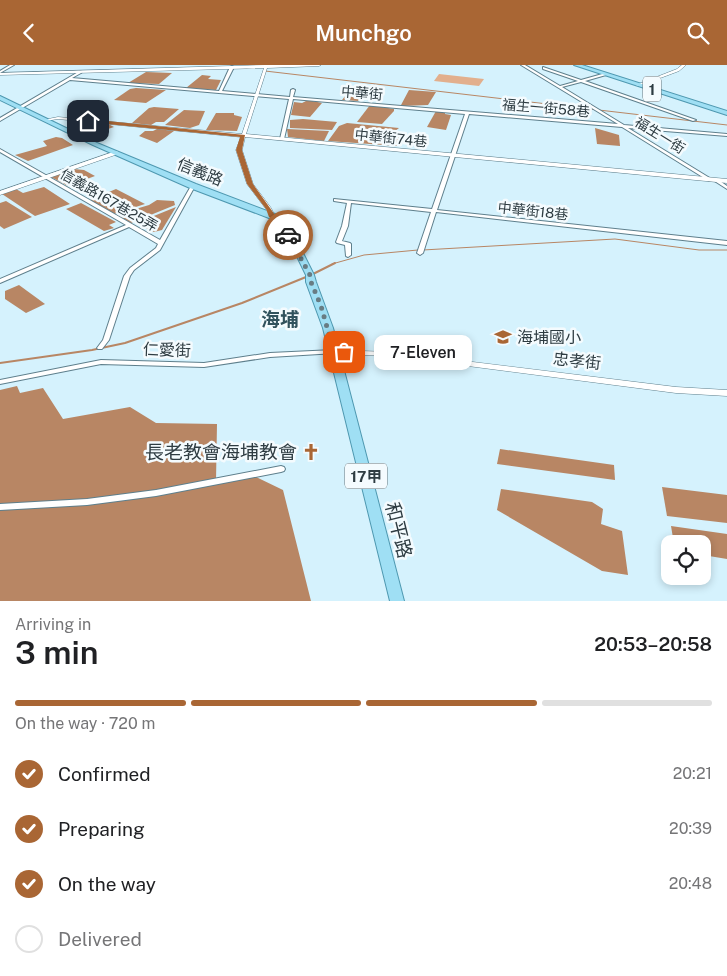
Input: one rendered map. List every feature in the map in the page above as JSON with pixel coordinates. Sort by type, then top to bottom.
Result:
[{"type":"main road","name":"1","points":[[577,65],[640,84]]},
{"type":"main road","name":"1","points":[[584,65],[727,112]]},
{"type":"main road","name":"信義路","points":[[0,96],[25,106],[116,153],[193,186],[272,216],[285,225],[310,274],[334,352]]},
{"type":"main road","name":"和平路","points":[[334,352],[397,601]]},
{"type":"street","points":[[0,72],[12,65]]},
{"type":"street","points":[[0,72],[252,65]]},
{"type":"street","points":[[0,72],[82,72],[167,67],[319,65]]},
{"type":"street","name":"福生一街","points":[[523,65],[727,188]]},
{"type":"street","points":[[640,84],[678,70],[684,65]]},
{"type":"street","points":[[269,66],[256,95],[239,150],[248,179],[272,216]]},
{"type":"street","points":[[220,92],[232,67]]},
{"type":"street","points":[[544,68],[694,120]]},
{"type":"street","points":[[0,119],[82,72]]},
{"type":"street","points":[[25,106],[82,72]]},
{"type":"street","points":[[560,87],[605,74]]},
{"type":"street","name":"中華街","points":[[71,79],[467,113]]},
{"type":"street","points":[[282,139],[293,90]]},
{"type":"street","points":[[421,251],[467,113]]},
{"type":"street","name":"福生一街58巷","points":[[467,113],[727,135]]},
{"type":"street","name":"中華街74巷","points":[[49,119],[727,181]]},
{"type":"street","name":"信義路167巷25弄","points":[[0,151],[161,243]]},
{"type":"street","points":[[0,193],[116,153]]},
{"type":"street","points":[[100,348],[106,339],[127,276],[132,269],[153,254],[193,186]]},
{"type":"street","name":"中華街18巷","points":[[336,200],[727,243]]},
{"type":"street","points":[[348,255],[348,244],[339,242],[345,226],[349,202]]},
{"type":"street","points":[[0,281],[129,225]]},
{"type":"street","name":"仁愛街","points":[[0,381],[101,362],[204,365],[270,355],[334,352]]},
{"type":"street","name":"忠孝街","points":[[334,352],[391,354],[676,390],[727,393]]},
{"type":"street","points":[[0,507],[87,502],[156,493],[281,469]]},
{"type":"shaded area","points":[[146,72],[172,73],[159,84],[128,83]]},
{"type":"shaded area","points":[[439,74],[484,79],[479,86],[434,81]]},
{"type":"shaded area","points":[[202,75],[211,76],[208,79],[221,80],[216,90],[186,88]]},
{"type":"shaded area","points":[[353,86],[373,88],[367,96],[361,97],[358,101],[342,100]]},
{"type":"shaded area","points":[[130,89],[166,90],[146,103],[114,100]]},
{"type":"shaded area","points":[[409,90],[436,92],[428,105],[403,106],[401,105]]},
{"type":"shaded area","points":[[308,100],[322,103],[310,117],[291,115],[294,102],[302,103]]},
{"type":"shaded area","points":[[370,105],[394,109],[394,111],[382,124],[357,122]]},
{"type":"shaded area","points":[[149,108],[179,109],[164,122],[156,122],[151,125],[132,123]]},
{"type":"shaded area","points":[[184,110],[205,111],[199,125],[190,128],[165,125]]},
{"type":"shaded area","points":[[436,111],[451,115],[446,130],[427,127]]},
{"type":"shaded area","points":[[216,113],[234,113],[234,115],[242,117],[237,131],[206,130]]},
{"type":"shaded area","points":[[303,119],[337,122],[332,130],[290,128],[290,120]]},
{"type":"shaded area","points":[[77,121],[108,124],[114,127],[93,134],[70,124]]},
{"type":"shaded area","points":[[347,123],[399,128],[395,131],[405,133],[398,146],[328,141],[339,126]]},
{"type":"shaded area","points":[[595,128],[619,135],[620,146],[597,144]]},
{"type":"shaded area","points":[[157,129],[174,131],[157,143],[139,136],[145,131]]},
{"type":"shaded area","points":[[287,129],[329,131],[324,141],[288,137]]},
{"type":"shaded area","points":[[56,137],[62,138],[73,145],[28,161],[15,155],[47,146],[43,141]]},
{"type":"shaded area","points":[[74,169],[84,170],[95,176],[68,186],[51,177]]},
{"type":"shaded area","points":[[44,187],[70,204],[35,216],[2,194],[16,189],[23,193]]},
{"type":"shaded area","points":[[116,189],[145,204],[114,214],[90,200]]},
{"type":"shaded area","points":[[157,200],[174,201],[175,205],[131,223],[119,216],[119,214],[149,205]]},
{"type":"shaded area","points":[[6,201],[32,217],[4,229],[0,226],[0,203]]},
{"type":"shaded area","points":[[81,203],[116,222],[109,225],[114,228],[104,231],[66,209]]},
{"type":"shaded area","points":[[176,207],[162,230],[154,232],[138,224],[139,222]]},
{"type":"shaded area","points":[[19,285],[45,304],[26,313],[5,299],[5,291]]},
{"type":"shaded area","points":[[17,386],[20,393],[43,388],[63,419],[130,407],[156,423],[217,424],[216,481],[254,476],[283,490],[311,601],[0,601],[0,390]]},
{"type":"shaded area","points":[[500,449],[614,465],[615,480],[497,464]]},
{"type":"shaded area","points":[[662,487],[727,495],[727,523],[667,516]]},
{"type":"shaded area","points":[[501,489],[592,502],[603,509],[601,524],[622,531],[628,575],[602,571],[497,510]]},
{"type":"shaded area","points":[[671,526],[727,534],[727,559],[711,556],[711,535],[672,535]]},
{"type":"waterway","points":[[265,71],[727,125]]},
{"type":"waterway","points":[[423,250],[615,239],[699,250],[727,250]]},
{"type":"waterway","points":[[334,263],[364,255],[418,250]]},
{"type":"waterway","points":[[313,274],[334,263]]},
{"type":"waterway","points":[[0,363],[92,350],[125,343],[242,303],[306,277]]},
{"type":"way so far","points":[[288,235],[310,275],[334,352],[344,352]]},
{"type":"place","name":"海埔國小","points":[[503,337]]},
{"type":"place","name":"7-Eleven","points":[[344,352]]},
{"type":"place","name":"長老教會海埔教會","points":[[311,452]]},
{"type":"district","name":"海埔","points":[[280,319]]},
{"type":"route","points":[[88,121],[243,136],[239,150],[250,184],[272,216],[285,225],[288,235]]}]
